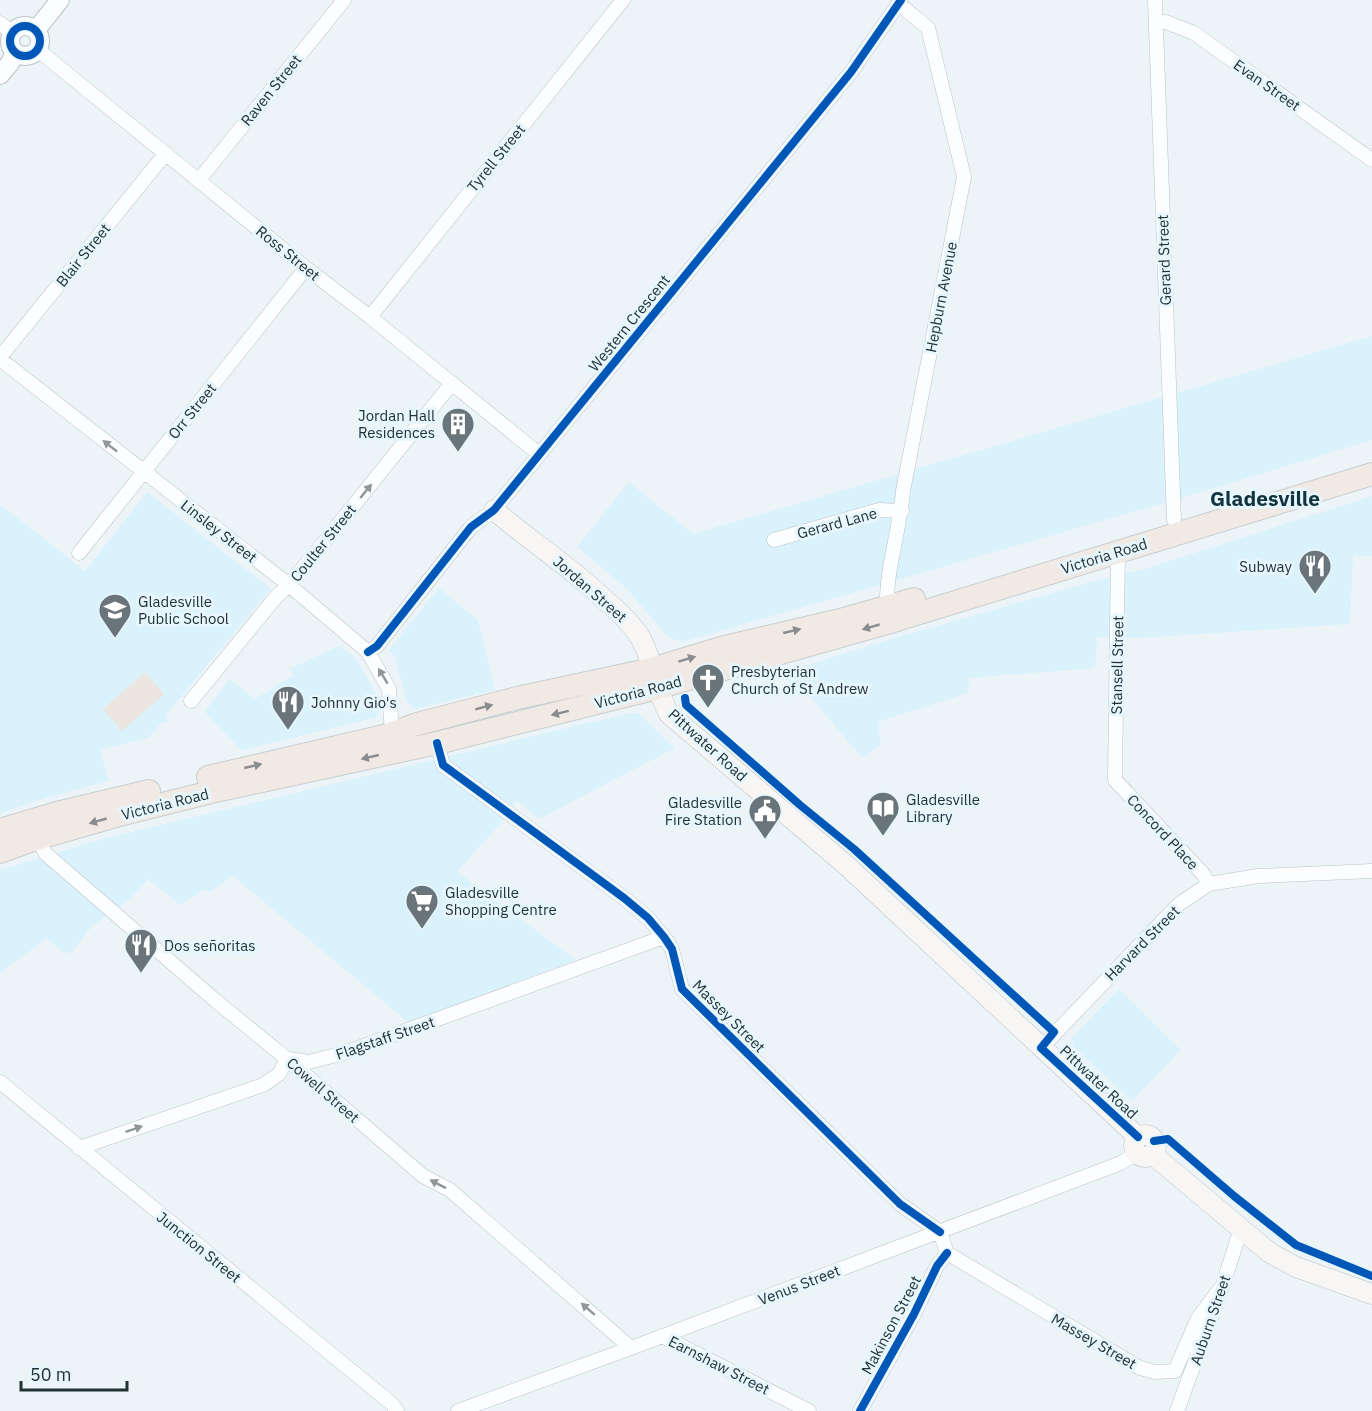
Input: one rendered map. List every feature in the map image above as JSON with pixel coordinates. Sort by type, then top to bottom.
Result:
[{"type":"highway","name":"Victoria Road","points":[[0,852],[32,830],[517,698],[655,678],[721,648],[840,620],[1372,459]]},
{"type":"highway","name":"Victoria Road","points":[[0,830],[32,830],[123,814],[437,743],[655,678],[887,623],[1372,474]]},
{"type":"main road","name":"Jordan Street","points":[[494,510],[592,587],[628,621],[640,637],[655,678]]},
{"type":"main road","name":"Pittwater Road","points":[[655,678],[669,714],[847,866],[1041,1048],[1142,1148],[1270,1253],[1283,1261],[1372,1294]]},
{"type":"street","points":[[36,30],[60,0]]},
{"type":"street","name":"Raven Street","points":[[199,180],[344,0]]},
{"type":"street","name":"Tyrell Street","points":[[370,317],[622,0]]},
{"type":"street","name":"Gerard Street","points":[[1155,0],[1174,520]]},
{"type":"street","name":"Western Crescent","points":[[368,652],[377,646],[471,527],[494,510],[851,72],[900,2]]},
{"type":"street","name":"Hepburn Avenue","points":[[887,606],[887,588],[902,511],[903,491],[964,177],[928,28],[900,2]]},
{"type":"street","name":"Evan Street","points":[[1156,22],[1166,22],[1194,33],[1372,160]]},
{"type":"street","points":[[24,25],[36,30],[40,42],[38,50],[29,56],[15,52],[6,28],[15,29],[24,25]]},
{"type":"street","name":"Ross Street","points":[[38,50],[539,454]]},
{"type":"street","points":[[0,75],[10,63],[15,52]]},
{"type":"street","name":"Blair Street","points":[[0,358],[166,153]]},
{"type":"street","name":"Orr Street","points":[[79,553],[306,268]]},
{"type":"street","name":"Linsley Street","points":[[0,358],[289,585],[368,652],[389,689],[392,733]]},
{"type":"street","name":"Coulter Street","points":[[191,701],[276,597],[289,585],[452,383]]},
{"type":"street","name":"Gerard Lane","points":[[774,540],[879,510],[902,511]]},
{"type":"street","name":"Stansell Street","points":[[1115,780],[1118,551]]},
{"type":"street","name":"Massey Street","points":[[437,743],[443,765],[648,918],[672,950],[682,989],[900,1204],[940,1232]]},
{"type":"street","name":"Concord Place","points":[[1115,780],[1203,874],[1209,885]]},
{"type":"street","name":"Cowell Street","points":[[32,830],[52,859],[216,1001],[423,1176],[450,1190],[631,1348]]},
{"type":"street","name":"Harvard Street","points":[[1041,1048],[1179,904],[1209,885],[1258,876],[1372,871]]},
{"type":"street","name":"Flagstaff Street","points":[[287,1059],[309,1062],[322,1060],[664,937]]},
{"type":"street","points":[[79,1148],[263,1085],[279,1074],[287,1059]]},
{"type":"street","name":"Junction Street","points":[[0,1082],[392,1404],[397,1411]]},
{"type":"street","name":"Venus Street","points":[[458,1411],[1121,1163],[1142,1148]]},
{"type":"street","name":"Auburn Street","points":[[1177,1411],[1223,1285],[1241,1228]]},
{"type":"street","points":[[940,1232],[947,1253]]},
{"type":"street","name":"Massey Street","points":[[947,1253],[1140,1368],[1155,1372],[1174,1371],[1198,1318],[1223,1285]]},
{"type":"street","name":"Makinson Street","points":[[860,1411],[914,1314],[937,1266],[947,1253]]},
{"type":"street","name":"Earnshaw Street","points":[[662,1336],[808,1411]]},
{"type":"shaded area","points":[[1372,336],[1372,440],[1195,494],[682,642],[668,637],[626,588],[577,547],[629,482],[693,534]]},
{"type":"shaded area","name":"Gladesville Public School","points":[[147,492],[271,589],[182,695],[166,716],[168,721],[161,723],[150,737],[100,750],[109,781],[0,813],[0,504],[85,571]]},
{"type":"shaded area","points":[[1372,496],[1372,556],[1353,555],[1350,624],[1140,638],[1097,637],[1095,668],[969,678],[968,693],[878,722],[881,745],[862,758],[807,693],[794,696],[786,672],[884,641],[1094,581],[1148,568]]},
{"type":"shaded area","points":[[439,588],[478,620],[495,690],[415,709],[407,702],[395,658],[389,650]]},
{"type":"shaded area","points":[[339,646],[355,657],[377,695],[381,708],[375,718],[241,750],[205,712],[229,679],[255,699],[294,675],[289,669]]},
{"type":"shaded area","points":[[145,672],[164,694],[122,731],[103,709]]},
{"type":"shaded area","points":[[630,713],[638,713],[675,748],[539,819],[517,800],[500,824],[457,872],[576,960],[408,1022],[233,876],[210,892],[205,889],[180,905],[148,879],[130,899],[93,925],[72,952],[65,953],[46,939],[0,973],[0,870],[102,839]]},
{"type":"shaded area","points":[[1119,989],[1181,1050],[1132,1101],[1073,1046],[1072,1038]]},
{"type":"cycle path","points":[[368,652],[377,646],[471,527],[494,510],[851,72],[901,0]]},
{"type":"cycle path","points":[[25,26],[36,30],[40,41],[36,52],[25,56],[14,52],[10,41],[14,30],[25,26]]},
{"type":"cycle path","points":[[685,698],[686,705],[854,849],[1054,1032],[1041,1048],[1138,1137]]},
{"type":"cycle path","points":[[437,743],[443,765],[648,918],[672,949],[682,989],[900,1204],[940,1232]]},
{"type":"cycle path","points":[[1154,1141],[1168,1139],[1234,1196],[1296,1245],[1372,1276]]},
{"type":"cycle path","points":[[860,1411],[914,1314],[937,1266],[947,1253]]},
{"type":"place","name":"Jordan Hall Residences","points":[[458,453]]},
{"type":"place","name":"Subway","points":[[1315,595]]},
{"type":"place","name":"Gladesville Public School","points":[[115,639]]},
{"type":"place","name":"Presbyterian Church of St Andrew","points":[[708,709]]},
{"type":"place","name":"Johnny Gio's","points":[[288,731]]},
{"type":"place","name":"Gladesville Library","points":[[883,837]]},
{"type":"place","name":"Gladesville Fire Station","points":[[765,840]]},
{"type":"place","name":"Gladesville Shopping Centre","points":[[422,930]]},
{"type":"place","name":"Dos señoritas","points":[[141,974]]},
{"type":"district","name":"Gladesville","points":[[1265,498]]}]
